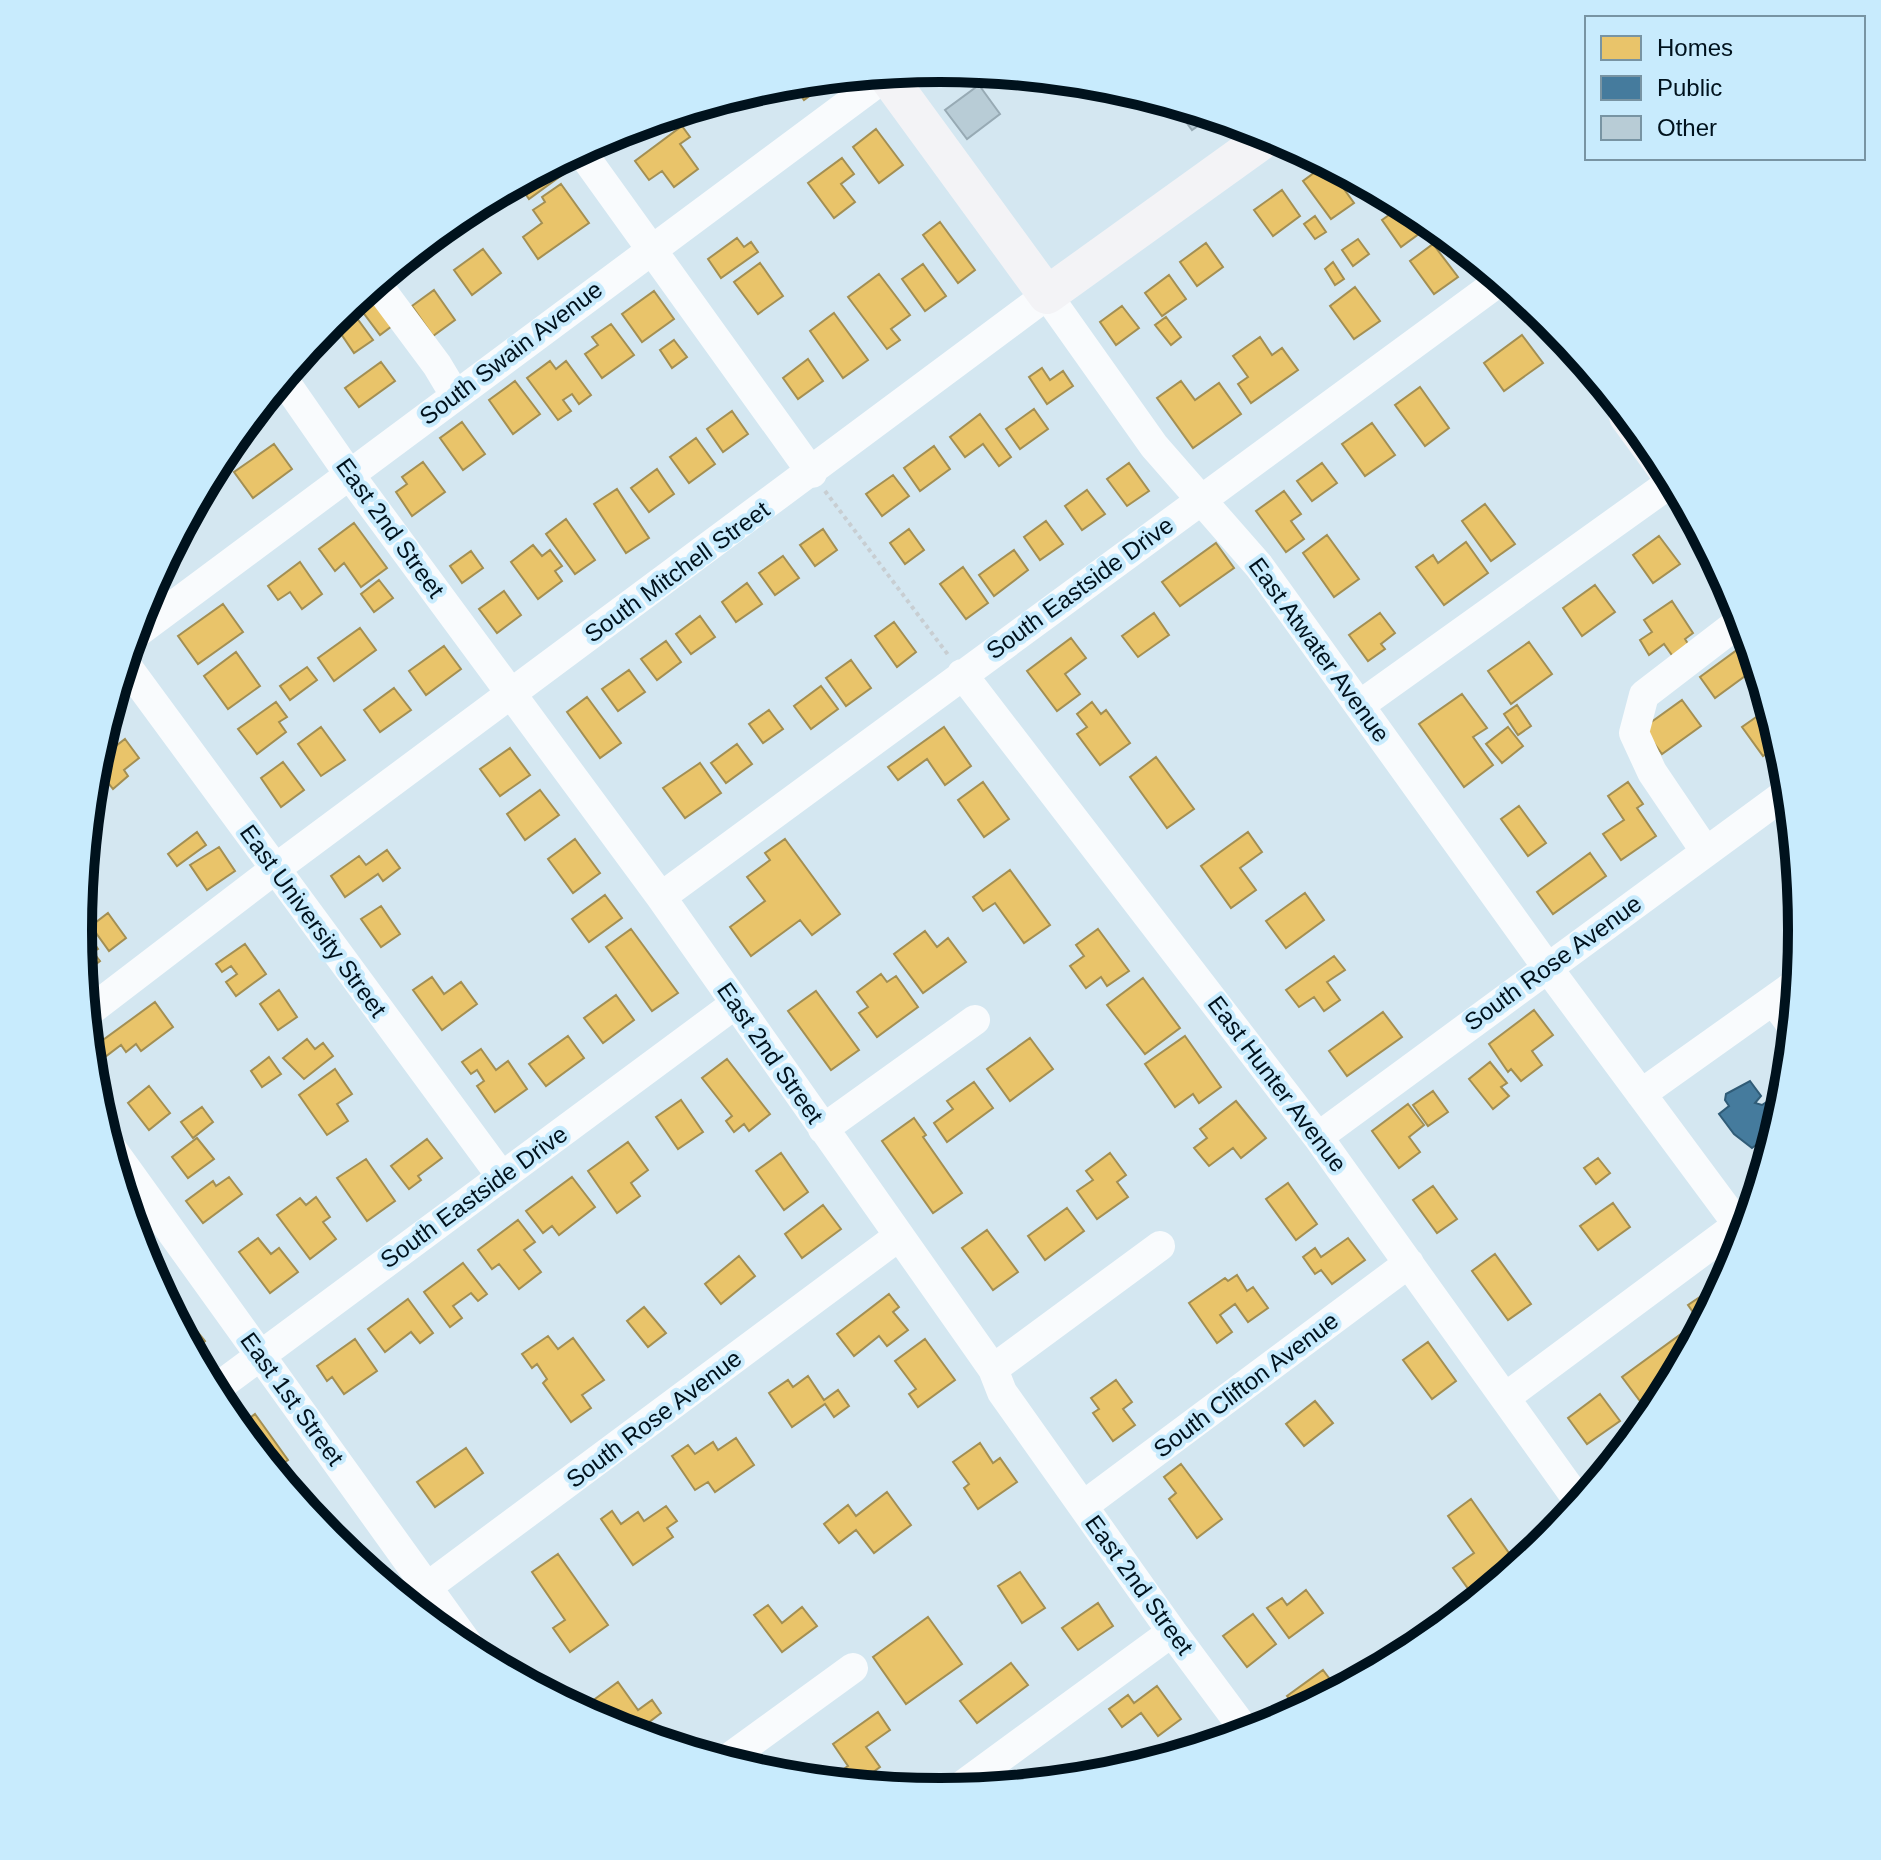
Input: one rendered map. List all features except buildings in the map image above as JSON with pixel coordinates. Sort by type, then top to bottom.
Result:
[{"type":"main road","name":"East Atwater Avenue","points":[[894,84],[1047,295]]},
{"type":"main road","name":"South Mitchell Street","points":[[1047,295],[1257,144]]},
{"type":"street","name":"South Swain Avenue","points":[[151,623],[872,85]]},
{"type":"street","points":[[587,160],[812,473]]},
{"type":"street","name":"South Eastside Drive","points":[[661,897],[1493,286]]},
{"type":"street","points":[[382,291],[437,365],[455,395]]},
{"type":"street","name":"South Mitchell Street","points":[[96,1006],[275,869],[812,473],[1047,295]]},
{"type":"street","name":"East Atwater Avenue","points":[[1047,295],[1154,446],[1259,566],[1547,967],[1641,1094],[1738,1217]]},
{"type":"street","name":"East 2nd Street","points":[[289,388],[349,474],[661,897],[993,1369],[1002,1392],[1239,1723]]},
{"type":"street","points":[[1360,705],[1664,488]]},
{"type":"street","points":[[1706,852],[1652,772],[1634,733],[1644,695],[1732,627]]},
{"type":"street","name":"East University Street","points":[[133,674],[502,1177]]},
{"type":"street","name":"East Hunter Avenue","points":[[962,674],[1318,1137],[1574,1494]]},
{"type":"street","name":"South Rose Avenue","points":[[1318,1137],[1778,799]]},
{"type":"street","points":[[1641,1094],[1785,991]]},
{"type":"street","name":"South Eastside Drive","points":[[224,1383],[735,1004]]},
{"type":"street","points":[[823,1129],[975,1020]]},
{"type":"street","name":"East 1st Street","points":[[128,1171],[261,1355],[418,1595]]},
{"type":"street","points":[[1506,1397],[1732,1233]]},
{"type":"street","name":"South Rose Avenue","points":[[418,1595],[899,1236]]},
{"type":"street","points":[[993,1369],[1160,1246]]},
{"type":"street","name":"South Clifton Avenue","points":[[1083,1506],[1409,1263]]},
{"type":"street","points":[[974,1777],[1172,1632]]},
{"type":"street","points":[[736,1753],[853,1668]]},
{"type":"path","points":[[812,473],[962,674]]}]
